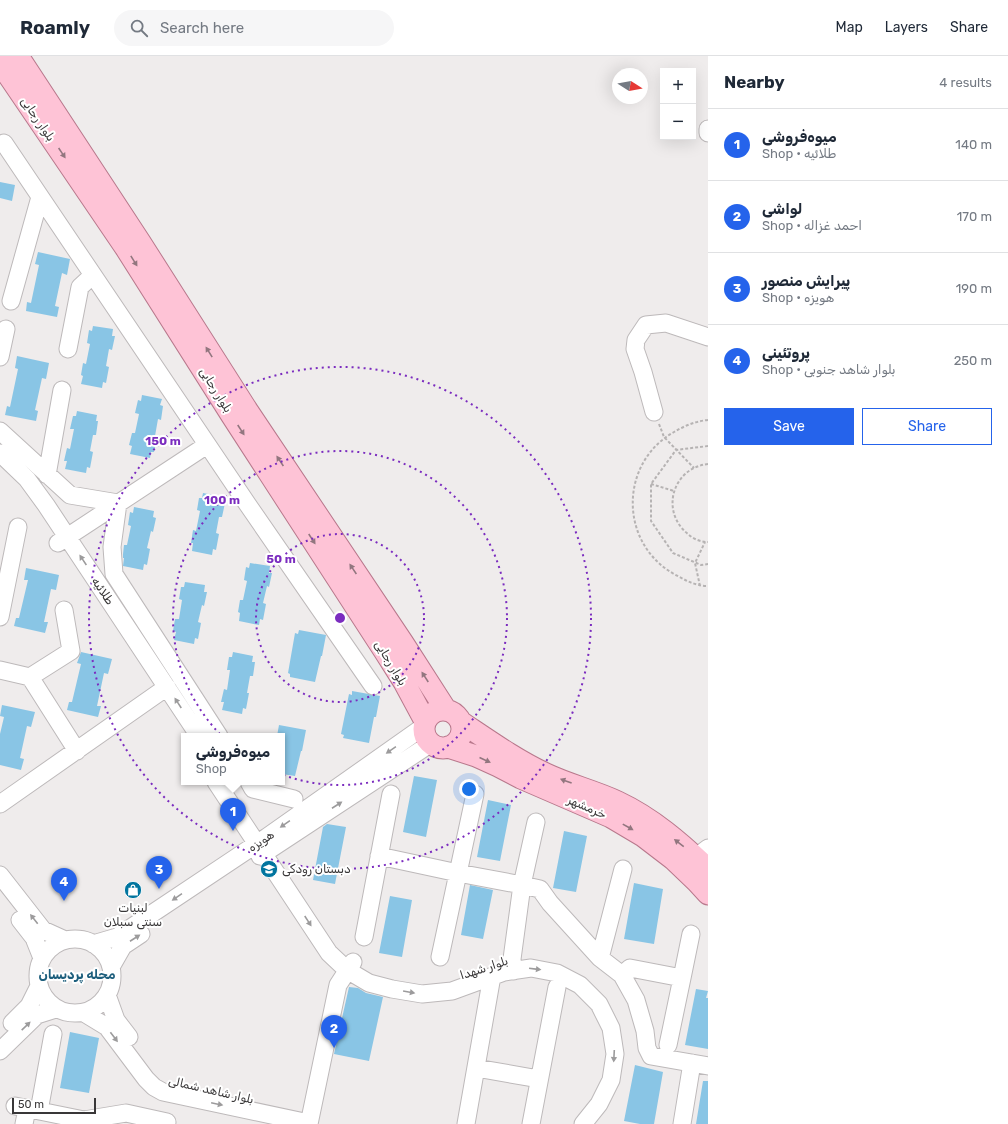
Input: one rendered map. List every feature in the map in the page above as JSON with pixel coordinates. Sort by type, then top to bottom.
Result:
[{"type":"main road","name":"بلوار رجایی","points":[[18,56],[136,236],[247,410],[453,716]]},
{"type":"main road","name":"بلوار رجایی","points":[[0,63],[125,246],[232,416],[404,682],[432,735]]},
{"type":"main road","points":[[439,710],[453,716],[462,728],[458,740],[432,735],[433,712],[439,710]]},
{"type":"main road","name":"خرمشهر","points":[[453,716],[518,759],[547,775],[618,802],[652,822],[684,846],[704,858]]},
{"type":"main road","name":"خرمشهر","points":[[432,735],[520,778],[611,818],[637,832],[673,858],[708,894]]},
{"type":"street","points":[[4,143],[207,445],[373,686]]},
{"type":"street","points":[[12,301],[40,197]]},
{"type":"street","points":[[68,349],[80,287],[93,275]]},
{"type":"street","points":[[654,412],[635,349],[636,340],[639,333],[646,325],[666,323],[708,337]]},
{"type":"street","points":[[0,357],[6,329]]},
{"type":"street","points":[[47,475],[62,390]]},
{"type":"street","points":[[0,431],[70,495],[118,503]]},
{"type":"street","points":[[62,540],[207,445]]},
{"type":"street","name":"طلائیه","points":[[0,453],[27,479],[62,540],[163,691],[197,733]]},
{"type":"street","name":"طلائیه","points":[[0,469],[18,487],[62,540]]},
{"type":"street","points":[[118,503],[112,547],[114,574],[217,733]]},
{"type":"street","points":[[0,617],[3,591],[18,527]]},
{"type":"street","points":[[30,677],[71,651],[64,610]]},
{"type":"street","points":[[0,670],[30,677],[77,751]]},
{"type":"street","points":[[0,804],[163,691]]},
{"type":"street","name":"طلائیه","points":[[163,691],[184,733]]},
{"type":"street","name":"هویزه","points":[[94,944],[117,937],[264,845],[432,735]]},
{"type":"street","points":[[218,785],[264,845]]},
{"type":"street","points":[[232,785],[264,845]]},
{"type":"street","points":[[251,785],[253,789],[294,800]]},
{"type":"street","points":[[364,937],[391,794]]},
{"type":"street","points":[[440,957],[475,794]]},
{"type":"street","points":[[512,965],[522,885],[536,822]]},
{"type":"street","name":"هویزه","points":[[111,967],[123,946],[264,845]]},
{"type":"street","name":"بلوار شهدا","points":[[264,845],[329,953],[351,966],[369,983],[392,989],[422,994],[452,991],[472,977],[502,960],[512,965],[557,972],[580,985],[599,1004],[611,1028],[615,1054],[611,1080],[599,1104],[583,1124]]},
{"type":"street","points":[[379,856],[540,889],[550,903],[600,958],[622,975],[636,1000],[645,1031],[646,1048],[651,1056],[700,1065],[682,1124]]},
{"type":"street","points":[[600,958],[623,869]]},
{"type":"street","points":[[0,875],[43,930],[65,940],[80,940],[94,944],[104,954],[111,967],[111,982],[107,995],[97,1006],[84,1013],[69,1013],[56,1009],[45,999],[38,986]]},
{"type":"street","points":[[0,894],[34,938],[42,958]]},
{"type":"street","points":[[668,1045],[690,934]]},
{"type":"street","points":[[0,1035],[29,1006],[38,986],[38,971],[42,958],[52,947],[65,940]]},
{"type":"street","name":"بلوار شهدا","points":[[472,977],[492,976],[504,972],[512,965],[531,956],[561,961],[587,975],[609,997],[622,1024],[627,1054],[622,1084],[608,1110],[598,1124]]},
{"type":"street","points":[[310,1120],[338,985],[351,966]]},
{"type":"street","points":[[622,975],[630,968],[682,978]]},
{"type":"street","points":[[466,1124],[492,976]]},
{"type":"street","points":[[531,1124],[557,987]]},
{"type":"street","name":"بلوار شاهد شمالی","points":[[107,995],[116,1020],[161,1077],[168,1081],[310,1120]]},
{"type":"street","points":[[0,1051],[37,1015],[56,1009]]},
{"type":"street","name":"بلوار شاهد شمالی","points":[[84,1013],[107,1027],[146,1079],[163,1092],[310,1120]]},
{"type":"street","points":[[53,1034],[26,1112],[83,1122],[126,1113],[167,1123],[173,1095]]},
{"type":"street","points":[[476,1068],[539,1079]]},
{"type":"path","points":[[654,412],[664,437],[694,468]]},
{"type":"path","points":[[708,420],[684,426],[664,437],[649,452],[638,472],[633,493],[633,514],[639,536],[650,554],[665,570],[700,586],[708,586]]},
{"type":"path","points":[[708,446],[676,450],[651,484],[651,521],[673,552],[695,563],[701,565],[708,564]]},
{"type":"path","points":[[700,586],[695,563],[706,542],[692,538],[682,529],[675,518],[672,504],[674,491],[678,482],[694,468],[708,464]]},
{"type":"path","points":[[651,484],[674,491]]},
{"type":"building","points":[[0,182],[15,185],[12,201],[0,198]]},
{"type":"building","points":[[38,252],[70,259],[67,275],[62,273],[55,306],[59,307],[57,317],[26,311],[27,302],[31,303],[39,265],[35,264]]},
{"type":"building","points":[[93,326],[113,329],[112,336],[115,336],[112,350],[109,349],[106,366],[109,367],[106,383],[103,382],[102,388],[81,384],[83,376],[81,375],[83,363],[86,364],[90,344],[87,343],[89,330],[92,331]]},
{"type":"building","points":[[17,356],[49,363],[46,379],[42,378],[35,410],[38,411],[36,421],[5,415],[7,406],[10,407],[18,369],[15,368]]},
{"type":"building","points":[[142,395],[162,399],[160,405],[163,406],[161,420],[158,419],[154,452],[151,452],[150,458],[130,454],[132,446],[129,445],[132,433],[135,433],[139,414],[135,413],[138,400],[141,401]]},
{"type":"building","points":[[77,411],[97,415],[96,421],[98,421],[96,435],[93,435],[90,451],[93,452],[90,468],[87,467],[86,473],[65,469],[67,461],[64,461],[67,448],[70,449],[74,429],[70,429],[73,416],[76,416]]},
{"type":"building","points":[[203,493],[223,497],[222,503],[225,503],[222,517],[219,517],[216,533],[219,534],[216,550],[213,549],[212,555],[192,551],[193,543],[191,543],[193,530],[196,531],[200,511],[197,510],[199,498],[202,498]]},
{"type":"building","points":[[134,507],[154,511],[153,517],[156,518],[147,548],[150,549],[147,565],[144,564],[143,570],[123,566],[124,545],[127,545],[131,526],[128,525],[130,512],[133,513]]},
{"type":"building","points":[[250,563],[270,566],[269,573],[272,573],[263,603],[266,604],[263,620],[260,619],[259,625],[239,621],[240,613],[238,612],[240,600],[243,600],[247,581],[244,580],[246,567],[249,568]]},
{"type":"building","points":[[26,568],[59,575],[56,590],[51,589],[44,622],[48,622],[45,633],[14,626],[16,618],[19,618],[28,580],[24,580]]},
{"type":"building","points":[[185,582],[205,585],[204,592],[207,592],[198,622],[201,623],[198,639],[195,638],[194,644],[174,640],[176,632],[173,631],[175,619],[179,619],[182,600],[179,599],[181,587],[184,587]]},
{"type":"building","points":[[299,630],[326,635],[315,682],[290,677],[290,674],[288,673],[295,633],[298,634]]},
{"type":"building","points":[[81,652],[112,659],[108,674],[104,673],[97,706],[101,706],[98,717],[67,710],[69,702],[72,702],[81,664],[77,663]]},
{"type":"building","points":[[233,652],[253,656],[252,662],[255,662],[253,676],[250,676],[246,709],[243,708],[242,714],[222,710],[224,702],[221,702],[224,689],[227,690],[230,670],[227,670],[229,657],[232,657]]},
{"type":"building","points":[[352,691],[380,696],[369,743],[343,738],[344,735],[341,734],[349,694],[352,695]]},
{"type":"building","points":[[2,705],[35,712],[31,727],[27,726],[20,758],[24,759],[21,770],[0,765],[0,734],[4,717],[0,716]]},
{"type":"building","points":[[279,725],[306,730],[295,776],[285,774],[285,733],[278,733]]},
{"type":"building","points":[[414,776],[437,780],[426,837],[403,832]]},
{"type":"building","points":[[488,800],[511,805],[500,861],[477,857]]},
{"type":"building","points":[[327,824],[346,827],[335,884],[313,880],[323,827]]},
{"type":"building","points":[[564,831],[587,836],[576,892],[553,888]]},
{"type":"building","points":[[634,883],[663,889],[654,944],[624,939]]},
{"type":"building","points":[[470,885],[493,890],[483,939],[461,935]]},
{"type":"building","points":[[390,896],[412,900],[402,957],[379,953]]},
{"type":"building","points":[[349,987],[358,988],[366,993],[383,997],[369,1061],[334,1054]]},
{"type":"building","points":[[696,989],[708,991],[706,998],[708,998],[708,1049],[685,1045]]},
{"type":"building","points":[[70,1032],[99,1038],[89,1093],[60,1088]]},
{"type":"building","points":[[635,1065],[663,1072],[654,1124],[640,1124],[624,1121]]},
{"type":"building","points":[[703,1081],[708,1081],[708,1124],[696,1124]]},
{"type":"place","name":"میوه‌فروشی","points":[[233,831]]},
{"type":"place","name":"دبستان رودکی","points":[[269,869]]},
{"type":"place","name":"پیرایش منصور","points":[[159,889]]},
{"type":"place","name":"لبنیات سنتی سبلان","points":[[133,890]]},
{"type":"place","name":"پروتئینی","points":[[64,901]]},
{"type":"place","name":"لواشی","points":[[334,1048]]},
{"type":"district","name":"محله پردیسان","points":[[77,974]]}]
